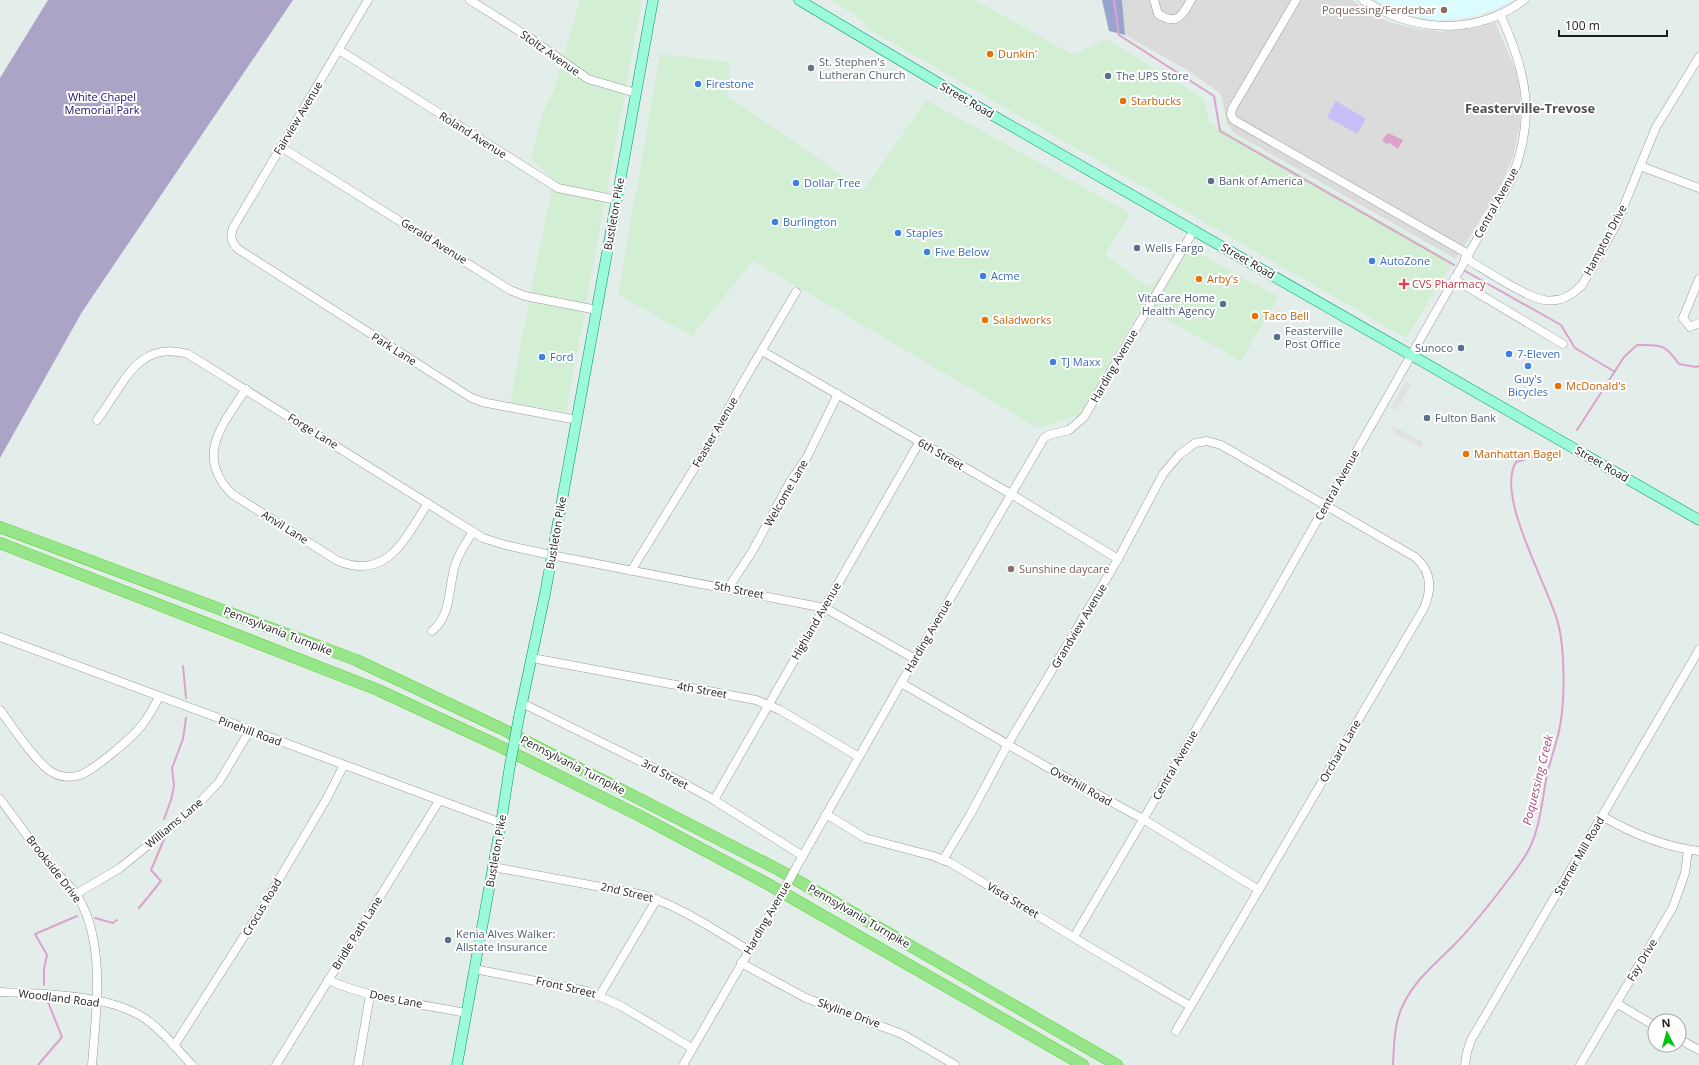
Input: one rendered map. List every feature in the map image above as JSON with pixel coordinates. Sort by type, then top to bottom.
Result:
[{"type":"highway","name":"Pennsylvania Turnpike","points":[[0,527],[356,660],[500,728],[779,870],[1117,1065]]},
{"type":"highway","name":"Pennsylvania Turnpike","points":[[0,543],[378,690],[497,745],[640,816],[766,883],[1083,1065]]},
{"type":"main road","name":"Bustleton Pike","points":[[457,1065],[501,823],[510,765],[577,420],[653,0]]},
{"type":"main road","name":"Street Road","points":[[799,0],[987,112],[1699,520]]},
{"type":"street","name":"Fairview Avenue","points":[[231,236],[233,228],[368,0]]},
{"type":"street","name":"Stoltz Avenue","points":[[470,0],[530,38],[588,79],[636,92]]},
{"type":"street","points":[[1154,0],[1158,14],[1175,19],[1182,16],[1190,0]]},
{"type":"street","name":"Hampton Drive","points":[[1296,0],[1232,109],[1231,114],[1234,120],[1466,256],[1500,280],[1539,300],[1554,301],[1572,294],[1582,285],[1616,225],[1656,127],[1699,57]]},
{"type":"street","points":[[1363,0],[1379,10],[1397,18],[1427,26],[1457,26],[1476,22],[1500,14],[1524,0]]},
{"type":"street","name":"Central Avenue","points":[[1074,937],[1326,505],[1466,256],[1512,178],[1519,160],[1524,135],[1526,114],[1525,84],[1520,62],[1500,14]]},
{"type":"street","name":"Roland Avenue","points":[[339,50],[558,188],[617,200]]},
{"type":"street","name":"Gerald Avenue","points":[[281,146],[510,290],[525,296],[597,310]]},
{"type":"street","points":[[1640,166],[1699,188]]},
{"type":"street","name":"Harding Avenue","points":[[683,1065],[748,950],[798,866],[901,683],[1045,437],[1069,430],[1084,418],[1194,230]]},
{"type":"street","name":"Park Lane","points":[[231,236],[234,245],[238,249],[470,397],[482,402],[577,420]]},
{"type":"street","points":[[1454,279],[1563,344]]},
{"type":"street","points":[[1699,280],[1683,318],[1690,327],[1699,323]]},
{"type":"street","name":"Feaster Avenue","points":[[631,571],[713,438],[739,389],[796,292]]},
{"type":"street","name":"Forge Lane","points":[[97,420],[137,363],[145,357],[161,351],[178,351],[188,354],[246,389],[473,532],[494,542],[551,555]]},
{"type":"street","name":"6th Street","points":[[762,351],[1011,494],[1118,559]]},
{"type":"street","name":"Anvil Lane","points":[[246,389],[219,431],[213,451],[215,466],[220,481],[232,494],[338,560],[362,566],[382,561],[396,551],[428,503]]},
{"type":"street","name":"Welcome Lane","points":[[728,588],[752,552],[791,480],[807,457],[838,394]]},
{"type":"street","name":"Highland Avenue","points":[[714,800],[920,441]]},
{"type":"street","name":"Grandview Avenue","points":[[943,860],[970,815],[1008,744],[1118,559],[1163,474],[1179,455],[1195,443],[1207,441],[1221,445],[1326,505]]},
{"type":"street","name":"Orchard Lane","points":[[1176,1032],[1345,740],[1424,608],[1429,592],[1429,577],[1417,559],[1326,505]]},
{"type":"street","points":[[432,632],[446,614],[455,565],[459,554],[473,532]]},
{"type":"street","name":"5th Street","points":[[551,555],[728,588],[825,608],[915,659]]},
{"type":"street","name":"Pinehill Road","points":[[0,637],[438,801],[501,823]]},
{"type":"street","name":"Sterner Mill Road","points":[[1465,1065],[1471,1040],[1699,650]]},
{"type":"street","name":"4th Street","points":[[532,658],[747,698],[769,704],[859,757]]},
{"type":"street","name":"Overhill Road","points":[[901,683],[1143,819],[1259,890]]},
{"type":"street","points":[[0,710],[41,762],[50,771],[58,775],[72,776],[83,773],[128,740],[146,720],[159,697]]},
{"type":"street","name":"3rd Street","points":[[522,703],[714,800],[803,856]]},
{"type":"street","name":"Williams Lane","points":[[76,894],[120,868],[194,808],[219,782],[250,730]]},
{"type":"street","name":"Crocus Road","points":[[174,1046],[259,913],[327,798],[344,765]]},
{"type":"street","name":"Brookside Drive","points":[[0,799],[53,869],[63,878],[76,894],[85,912],[92,935],[96,966],[96,1001],[92,1065]]},
{"type":"street","name":"Bridle Path Lane","points":[[276,1065],[438,801]]},
{"type":"street","name":"Vista Street","points":[[826,814],[865,838],[943,860],[1190,1006]]},
{"type":"street","points":[[1602,816],[1635,834],[1672,847],[1699,851]]},
{"type":"street","name":"Fay Drive","points":[[1580,1065],[1673,908],[1685,874],[1688,850]]},
{"type":"street","name":"2nd Street","points":[[493,867],[597,885],[657,899],[748,950]]},
{"type":"street","points":[[600,995],[657,899]]},
{"type":"street","name":"Skyline Drive","points":[[741,963],[806,998],[902,1034],[942,1061],[955,1065]]},
{"type":"street","name":"Front Street","points":[[474,969],[564,985],[600,995],[692,1048]]},
{"type":"street","name":"Does Lane","points":[[328,980],[349,989],[370,995],[466,1013]]},
{"type":"street","name":"Woodland Road","points":[[0,992],[64,996],[121,1007],[133,1012],[154,1026],[192,1065]]},
{"type":"street","points":[[358,1065],[370,995]]},
{"type":"street","points":[[1616,1003],[1647,1021]]},
{"type":"street","points":[[1687,1043],[1699,1050]]},
{"type":"shaded area","points":[[580,0],[642,0],[566,412],[510,403],[554,179],[531,159],[542,114],[554,90]]},
{"type":"shaded area","points":[[831,0],[975,0],[1073,55],[1106,39],[1203,98],[1210,122],[1453,262],[1406,338],[865,27],[867,23]]},
{"type":"shaded area","points":[[1102,0],[1122,0],[1125,35],[1109,31]]},
{"type":"shaded area","points":[[1122,0],[1352,0],[1372,15],[1392,23],[1417,29],[1443,32],[1477,28],[1495,22],[1516,71],[1520,89],[1520,125],[1513,156],[1501,186],[1456,259],[1234,133],[1227,124],[1221,94],[1189,71],[1125,35]]},
{"type":"shaded area","name":"Poquessing/Ferderbar","points":[[1376,0],[1512,0],[1497,8],[1475,16],[1437,20],[1401,12]]},
{"type":"shaded area","points":[[660,54],[730,62],[728,96],[864,190],[926,100],[1130,213],[1105,255],[1149,287],[1191,249],[1279,297],[1241,361],[1142,306],[1080,415],[1038,428],[753,261],[692,336],[618,295]]},
{"type":"shaded area","points":[[1336,101],[1366,119],[1357,134],[1327,117]]},
{"type":"shaded area","points":[[1388,133],[1403,140],[1398,149],[1389,143],[1386,144],[1382,140]]},
{"type":"shaded area","points":[[1406,381],[1411,384],[1397,410],[1391,407]]},
{"type":"shaded area","points":[[1392,425],[1423,442],[1422,448],[1393,433]]},
{"type":"green space","name":"White Chapel Memorial Park","points":[[48,0],[293,0],[82,312],[0,458],[0,78]]},
{"type":"waterway","points":[[1114,0],[1119,35],[1214,96],[1220,131],[1454,265]]},
{"type":"waterway","points":[[1465,271],[1561,325],[1575,348],[1615,372]]},
{"type":"waterway","points":[[1577,430],[1624,357],[1637,345],[1662,347],[1666,349],[1679,364],[1696,367],[1699,366]]},
{"type":"waterway","name":"Poquessing Creek","points":[[1393,1065],[1396,1025],[1398,1017],[1409,994],[1426,972],[1466,932],[1499,892],[1525,856],[1535,835],[1547,773],[1557,740],[1562,715],[1564,674],[1562,646],[1558,623],[1517,518],[1512,496],[1511,477],[1516,462],[1544,454]]},
{"type":"waterway","points":[[183,666],[186,698]]},
{"type":"waterway","points":[[164,819],[174,786],[172,768],[183,739],[186,718]]},
{"type":"waterway","points":[[139,908],[161,881],[151,870],[165,837]]},
{"type":"waterway","points":[[44,985],[44,969],[47,955],[35,934],[77,916]]},
{"type":"waterway","points":[[95,918],[113,923],[117,920]]},
{"type":"waterway","points":[[38,1065],[62,1037],[48,1002]]},
{"type":"place","name":"Poquessing/Ferderbar","points":[[1444,10]]},
{"type":"place","name":"Dunkin'","points":[[990,54]]},
{"type":"place","name":"St. Stephen's Lutheran Church","points":[[811,68]]},
{"type":"place","name":"The UPS Store","points":[[1108,76]]},
{"type":"place","name":"Firestone","points":[[698,84]]},
{"type":"place","name":"Starbucks","points":[[1123,101]]},
{"type":"place","name":"Bank of America","points":[[1211,181]]},
{"type":"place","name":"Dollar Tree","points":[[796,183]]},
{"type":"place","name":"Burlington","points":[[775,222]]},
{"type":"place","name":"Staples","points":[[898,233]]},
{"type":"place","name":"Wells Fargo","points":[[1137,248]]},
{"type":"place","name":"Five Below","points":[[927,252]]},
{"type":"place","name":"AutoZone","points":[[1372,261]]},
{"type":"place","name":"Acme","points":[[983,276]]},
{"type":"place","name":"Arby's","points":[[1199,279]]},
{"type":"place","name":"CVS Pharmacy","points":[[1404,284]]},
{"type":"place","name":"VitaCare Home Health Agency","points":[[1223,304]]},
{"type":"place","name":"Taco Bell","points":[[1255,316]]},
{"type":"place","name":"Saladworks","points":[[985,320]]},
{"type":"place","name":"Feasterville Post Office","points":[[1277,337]]},
{"type":"place","name":"Sunoco","points":[[1461,348]]},
{"type":"place","name":"7-Eleven","points":[[1509,354]]},
{"type":"place","name":"Ford","points":[[542,357]]},
{"type":"place","name":"TJ Maxx","points":[[1053,362]]},
{"type":"place","name":"Guy's Bicycles","points":[[1528,366]]},
{"type":"place","name":"McDonald's","points":[[1558,386]]},
{"type":"place","name":"Fulton Bank","points":[[1427,418]]},
{"type":"place","name":"Manhattan Bagel","points":[[1466,454]]},
{"type":"place","name":"Sunshine daycare","points":[[1011,569]]},
{"type":"place","name":"Kenia Alves Walker: Allstate Insurance","points":[[448,940]]},
{"type":"district","name":"Feasterville-Trevose","points":[[1530,108]]}]
